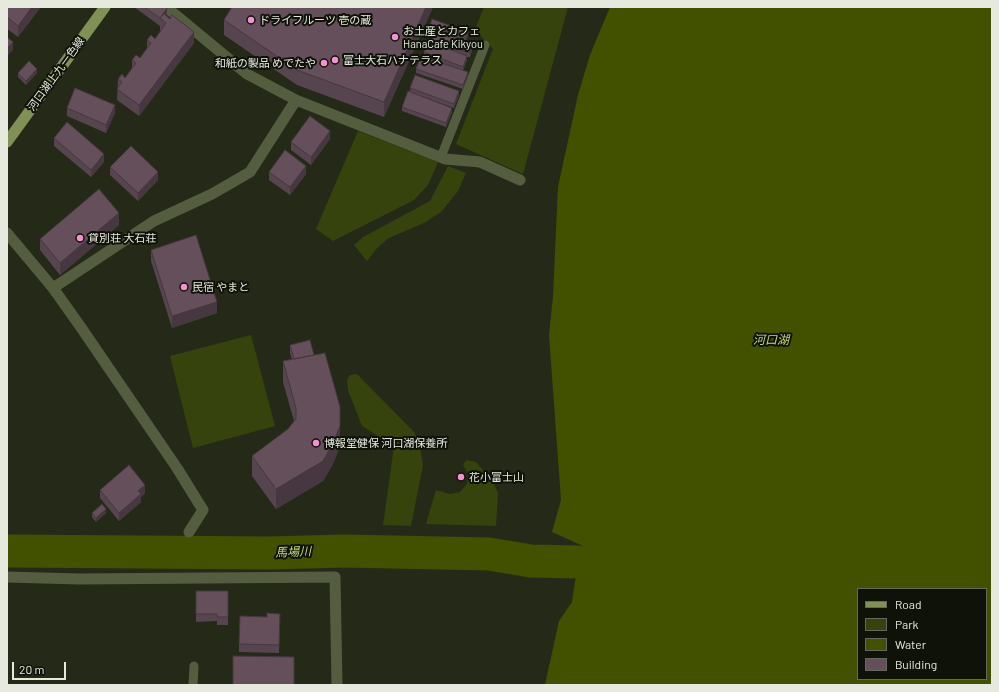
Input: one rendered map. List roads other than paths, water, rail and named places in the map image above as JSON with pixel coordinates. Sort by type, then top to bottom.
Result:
[{"type":"main road","name":"河口湖上九一色線","points":[[7,142],[105,7]]},
{"type":"street","points":[[166,7],[247,74],[296,100],[441,157],[480,162],[520,180]]},
{"type":"street","points":[[53,288],[154,221],[212,194],[250,172],[296,100]]},
{"type":"street","points":[[7,233],[53,288],[177,468],[203,510],[189,532]]},
{"type":"street","points":[[7,577],[80,579],[335,577],[337,685]]},
{"type":"lane","points":[[441,157],[485,45]]},
{"type":"lane","points":[[193,685],[194,666]]},
{"type":"water","name":"河口湖","points":[[610,7],[992,7],[992,685],[545,685],[559,621],[572,602],[578,562],[583,546],[552,532],[561,500],[549,335],[553,296],[558,187],[578,95],[590,55]]},
{"type":"waterway","name":"馬場川","points":[[7,551],[270,553],[344,551],[489,554],[531,561],[578,562]]},
{"type":"place","name":"ドライフルーツ 壱の蔵","points":[[251,20]]},
{"type":"place","name":"お土産とカフェ HanaCafe Kikyou","points":[[395,37]]},
{"type":"place","name":"富士大石ハナテラス","points":[[335,60]]},
{"type":"place","name":"和紙の製品 めでたや","points":[[324,63]]},
{"type":"place","name":"貸別荘 大石荘","points":[[80,238]]},
{"type":"place","name":"民宿 やまと","points":[[184,287]]},
{"type":"place","name":"博報堂健保 河口湖保養所","points":[[316,443]]},
{"type":"place","name":"花小富士山","points":[[461,477]]}]
